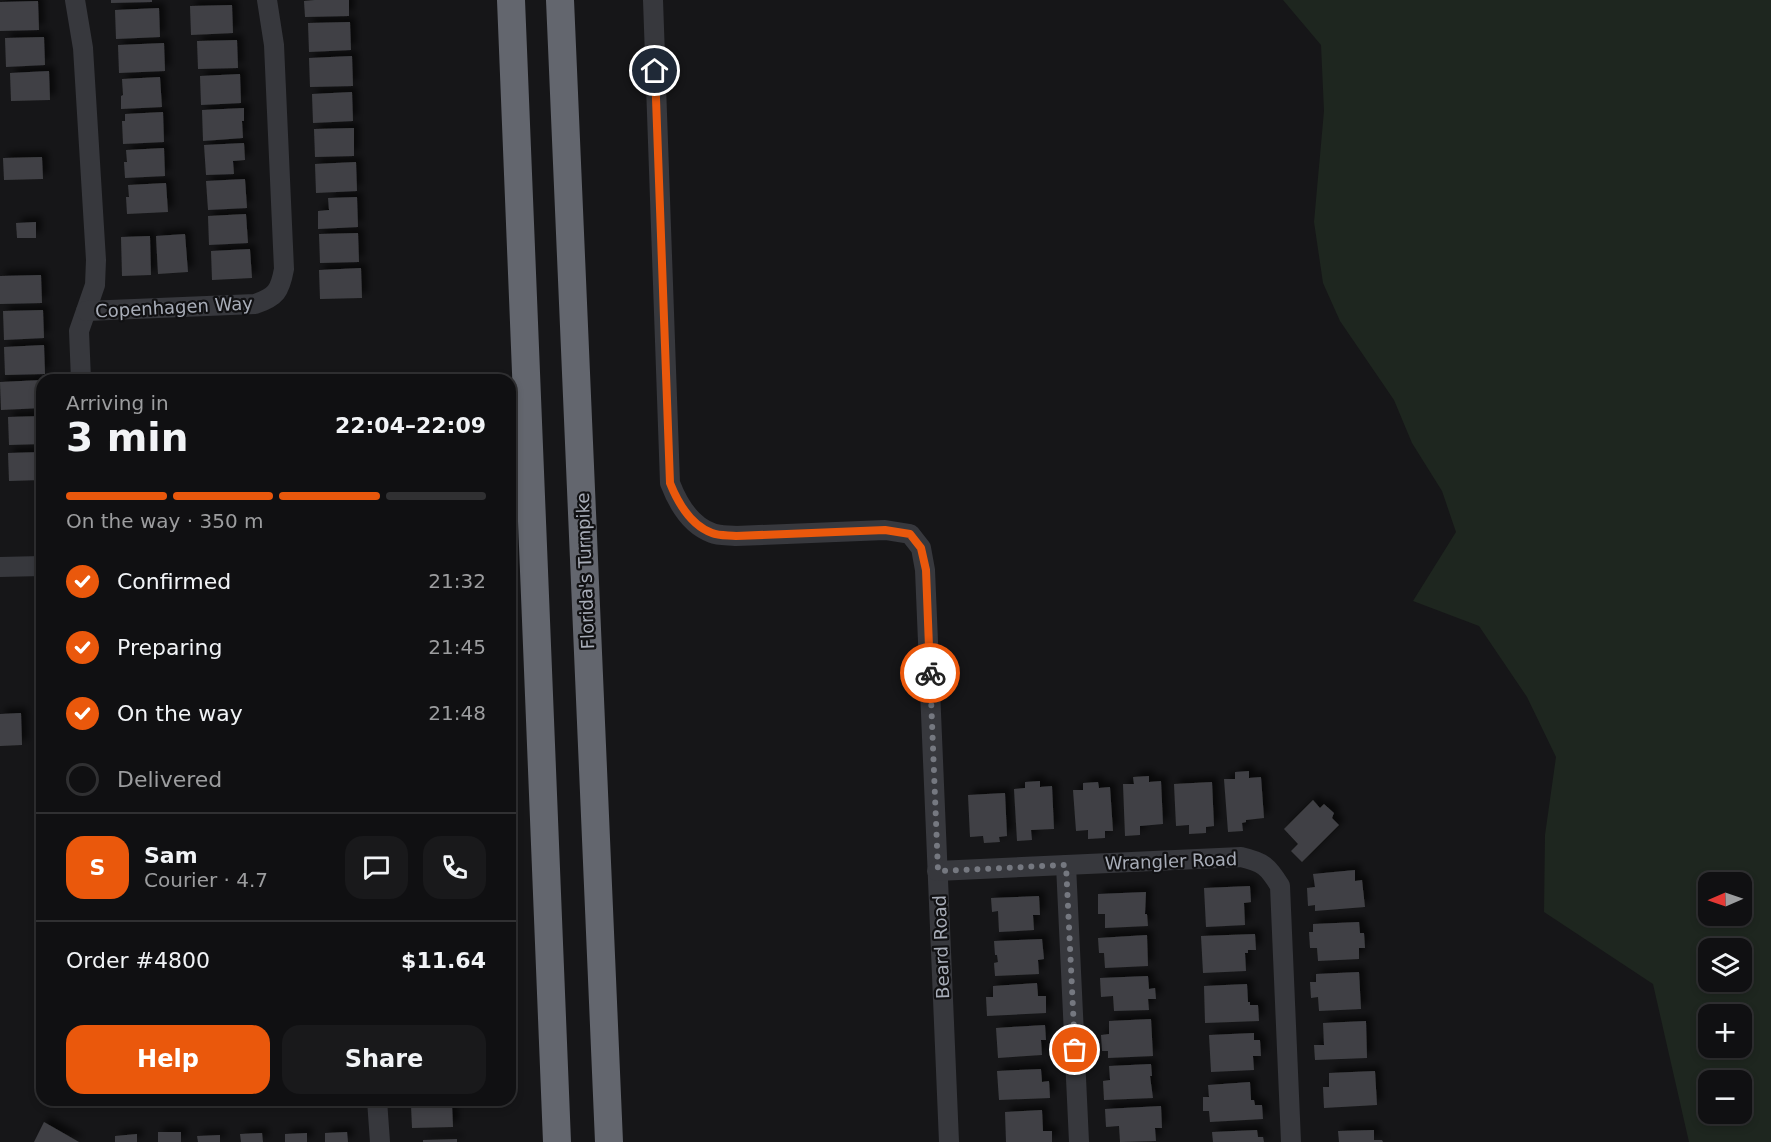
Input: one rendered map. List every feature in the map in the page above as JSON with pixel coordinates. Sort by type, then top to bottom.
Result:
[{"type":"highway","points":[[511,0],[557,1142]]},
{"type":"highway","name":"Florida's Turnpike","points":[[560,0],[609,1142]]},
{"type":"street","name":"Copenhagen Way","points":[[75,0],[83,48],[96,260],[95,285],[86,311],[255,304],[270,299],[281,287],[285,269],[274,45],[267,0]]},
{"type":"street","name":"Beard Road","points":[[653,0],[670,483],[676,500],[693,522],[712,533],[736,536],[885,530],[910,534],[921,548],[926,570],[949,1142]]},
{"type":"street","points":[[81,374],[79,331],[86,311]]},
{"type":"street","points":[[0,567],[36,566]]},
{"type":"street","name":"Wrangler Road","points":[[938,871],[1240,857],[1259,861],[1270,870],[1280,886],[1291,1142]]},
{"type":"street","points":[[1066,865],[1079,1142]]},
{"type":"street","points":[[377,1106],[380,1142]]},
{"type":"shaded area","points":[[1283,0],[1771,0],[1771,1142],[1689,1142],[1653,984],[1544,912],[1545,835],[1556,757],[1527,697],[1479,626],[1413,601],[1456,532],[1442,491],[1412,443],[1394,400],[1340,321],[1323,283],[1314,222],[1324,111],[1321,45]]},
{"type":"building","points":[[111,0],[152,0],[152,2],[111,3]]},
{"type":"building","points":[[349,0],[349,16],[305,17],[304,1]]},
{"type":"building","points":[[38,1],[39,30],[0,31],[0,2]]},
{"type":"building","points":[[232,5],[233,33],[191,35],[190,6]]},
{"type":"building","points":[[159,8],[160,37],[116,39],[115,10]]},
{"type":"building","points":[[350,22],[351,50],[309,52],[308,23]]},
{"type":"building","points":[[44,37],[45,65],[6,67],[5,38]]},
{"type":"building","points":[[237,40],[238,68],[198,69],[197,41]]},
{"type":"building","points":[[164,43],[165,71],[119,73],[118,45]]},
{"type":"building","points":[[352,56],[353,86],[310,87],[309,58]]},
{"type":"building","points":[[49,71],[50,100],[11,101],[10,73]]},
{"type":"building","points":[[240,74],[241,103],[201,105],[200,76]]},
{"type":"building","points":[[160,77],[162,107],[121,109],[122,79]]},
{"type":"building","points":[[352,92],[353,121],[313,123],[312,94]]},
{"type":"building","points":[[244,108],[243,138],[203,141],[202,110]]},
{"type":"building","points":[[163,112],[164,142],[123,144],[122,121],[125,121],[125,114]]},
{"type":"building","points":[[354,128],[354,156],[315,157],[314,129]]},
{"type":"building","points":[[244,143],[245,160],[233,161],[234,174],[206,175],[204,145]]},
{"type":"building","points":[[164,148],[165,176],[125,178],[126,150]]},
{"type":"building","points":[[42,157],[43,179],[4,180],[3,158]]},
{"type":"building","points":[[356,162],[357,191],[316,193],[315,164]]},
{"type":"building","points":[[245,179],[247,208],[208,210],[206,181]]},
{"type":"building","points":[[166,183],[168,212],[127,214],[128,185]]},
{"type":"building","points":[[357,197],[358,227],[318,229],[318,211],[329,210],[328,198]]},
{"type":"building","points":[[246,214],[248,243],[209,245],[208,216]]},
{"type":"building","points":[[36,222],[36,238],[17,238],[16,223]]},
{"type":"building","points":[[358,233],[359,262],[320,263],[319,234]]},
{"type":"building","points":[[185,234],[188,272],[158,274],[156,236]]},
{"type":"building","points":[[150,236],[151,275],[122,276],[121,237]]},
{"type":"building","points":[[250,249],[252,278],[212,280],[211,251]]},
{"type":"building","points":[[361,268],[362,298],[320,299],[319,270]]},
{"type":"building","points":[[41,275],[42,303],[0,304],[0,276]]},
{"type":"building","points":[[43,310],[44,338],[4,340],[3,311]]},
{"type":"building","points":[[44,345],[45,374],[5,375],[4,347]]},
{"type":"building","points":[[36,380],[36,408],[1,410],[0,382]]},
{"type":"building","points":[[36,416],[36,444],[9,445],[8,417]]},
{"type":"building","points":[[36,452],[36,480],[9,481],[8,453]]},
{"type":"building","points":[[21,713],[22,745],[0,746],[0,714]]},
{"type":"building","points":[[1249,771],[1249,778],[1261,777],[1264,818],[1246,820],[1242,823],[1243,831],[1228,832],[1224,779],[1235,779],[1235,772]]},
{"type":"building","points":[[1149,776],[1149,782],[1161,781],[1163,824],[1140,826],[1140,835],[1125,836],[1123,784],[1134,784],[1133,777]]},
{"type":"building","points":[[1040,781],[1040,787],[1052,786],[1054,829],[1031,830],[1032,840],[1017,841],[1014,789],[1025,788],[1025,782]]},
{"type":"building","points":[[1098,782],[1099,788],[1110,787],[1113,831],[1105,831],[1105,838],[1088,839],[1088,830],[1076,831],[1073,790],[1083,790],[1083,783]]},
{"type":"building","points":[[1212,782],[1214,826],[1206,827],[1206,833],[1189,834],[1189,825],[1176,826],[1174,784]]},
{"type":"building","points":[[1005,793],[1007,836],[999,837],[1000,842],[984,843],[983,836],[970,837],[968,795]]},
{"type":"building","points":[[1313,800],[1320,808],[1324,804],[1334,813],[1332,818],[1339,825],[1302,862],[1291,851],[1298,844],[1284,829]]},
{"type":"building","points":[[1355,870],[1355,881],[1362,880],[1365,907],[1315,911],[1315,905],[1308,906],[1307,888],[1315,887],[1313,874]]},
{"type":"building","points":[[1250,886],[1251,902],[1244,903],[1245,925],[1206,927],[1204,888]]},
{"type":"building","points":[[1146,892],[1145,914],[1147,914],[1148,926],[1105,928],[1105,914],[1098,914],[1098,894]]},
{"type":"building","points":[[1039,896],[1040,915],[1033,915],[1034,930],[999,932],[998,911],[992,912],[991,898]]},
{"type":"building","points":[[1359,922],[1360,933],[1364,933],[1365,948],[1359,948],[1359,959],[1318,961],[1317,948],[1310,948],[1309,932],[1313,932],[1313,924]]},
{"type":"building","points":[[1255,934],[1256,950],[1248,950],[1248,953],[1245,953],[1246,971],[1203,973],[1201,936]]},
{"type":"building","points":[[1147,935],[1148,966],[1105,968],[1104,953],[1099,953],[1098,938]]},
{"type":"building","points":[[1042,939],[1044,959],[1038,960],[1039,974],[995,976],[994,963],[998,962],[994,941]]},
{"type":"building","points":[[1359,972],[1361,1009],[1319,1011],[1318,997],[1311,998],[1310,982],[1316,982],[1316,974]]},
{"type":"building","points":[[1148,976],[1149,989],[1155,988],[1156,999],[1148,999],[1149,1010],[1114,1011],[1113,996],[1101,997],[1100,978]]},
{"type":"building","points":[[1037,983],[1038,996],[1046,996],[1046,1013],[987,1016],[986,997],[993,997],[993,986]]},
{"type":"building","points":[[1247,984],[1248,1002],[1250,1005],[1258,1005],[1259,1021],[1205,1023],[1204,986]]},
{"type":"building","points":[[1151,1019],[1153,1056],[1108,1058],[1108,1051],[1102,1051],[1101,1035],[1109,1034],[1109,1021]]},
{"type":"building","points":[[1366,1021],[1367,1058],[1315,1060],[1314,1045],[1324,1045],[1323,1023]]},
{"type":"building","points":[[1045,1025],[1046,1040],[1041,1040],[1042,1055],[998,1058],[996,1028]]},
{"type":"building","points":[[1254,1033],[1254,1040],[1260,1040],[1261,1056],[1253,1056],[1254,1070],[1211,1072],[1209,1035]]},
{"type":"building","points":[[1151,1064],[1153,1098],[1104,1100],[1103,1081],[1110,1080],[1109,1066]]},
{"type":"building","points":[[1041,1069],[1042,1082],[1049,1081],[1050,1098],[999,1100],[997,1071]]},
{"type":"building","points":[[1375,1071],[1377,1105],[1324,1108],[1323,1087],[1329,1087],[1329,1073]]},
{"type":"building","points":[[1250,1082],[1251,1100],[1254,1100],[1255,1105],[1262,1105],[1263,1119],[1210,1122],[1209,1111],[1203,1111],[1203,1097],[1209,1097],[1208,1085]]},
{"type":"building","points":[[411,1106],[452,1106],[453,1127],[412,1128]]},
{"type":"building","points":[[1161,1106],[1162,1128],[1155,1128],[1156,1141],[1120,1142],[1119,1126],[1106,1127],[1105,1109]]},
{"type":"building","points":[[1042,1110],[1043,1131],[1052,1131],[1052,1142],[1006,1142],[1005,1112]]},
{"type":"building","points":[[44,1122],[79,1142],[34,1142]]},
{"type":"building","points":[[1257,1130],[1258,1137],[1263,1137],[1264,1142],[1213,1142],[1212,1132]]},
{"type":"building","points":[[1374,1130],[1374,1140],[1383,1142],[1339,1142],[1338,1131]]},
{"type":"building","points":[[158,1132],[181,1132],[181,1142],[158,1142]]},
{"type":"building","points":[[347,1132],[348,1142],[325,1142],[325,1133]]},
{"type":"building","points":[[262,1133],[263,1142],[241,1142],[240,1134]]},
{"type":"building","points":[[307,1133],[307,1142],[285,1142],[285,1134]]},
{"type":"building","points":[[137,1134],[137,1142],[115,1142],[115,1136]]},
{"type":"building","points":[[220,1135],[220,1142],[198,1142],[197,1136]]},
{"type":"building","points":[[457,1139],[457,1142],[423,1142],[423,1140]]},
{"type":"way so far","points":[[930,673],[938,871],[1066,865],[1075,1050]]},
{"type":"route","points":[[655,71],[670,483],[676,500],[693,522],[712,533],[736,536],[885,530],[910,534],[921,548],[926,570],[930,673]]}]
